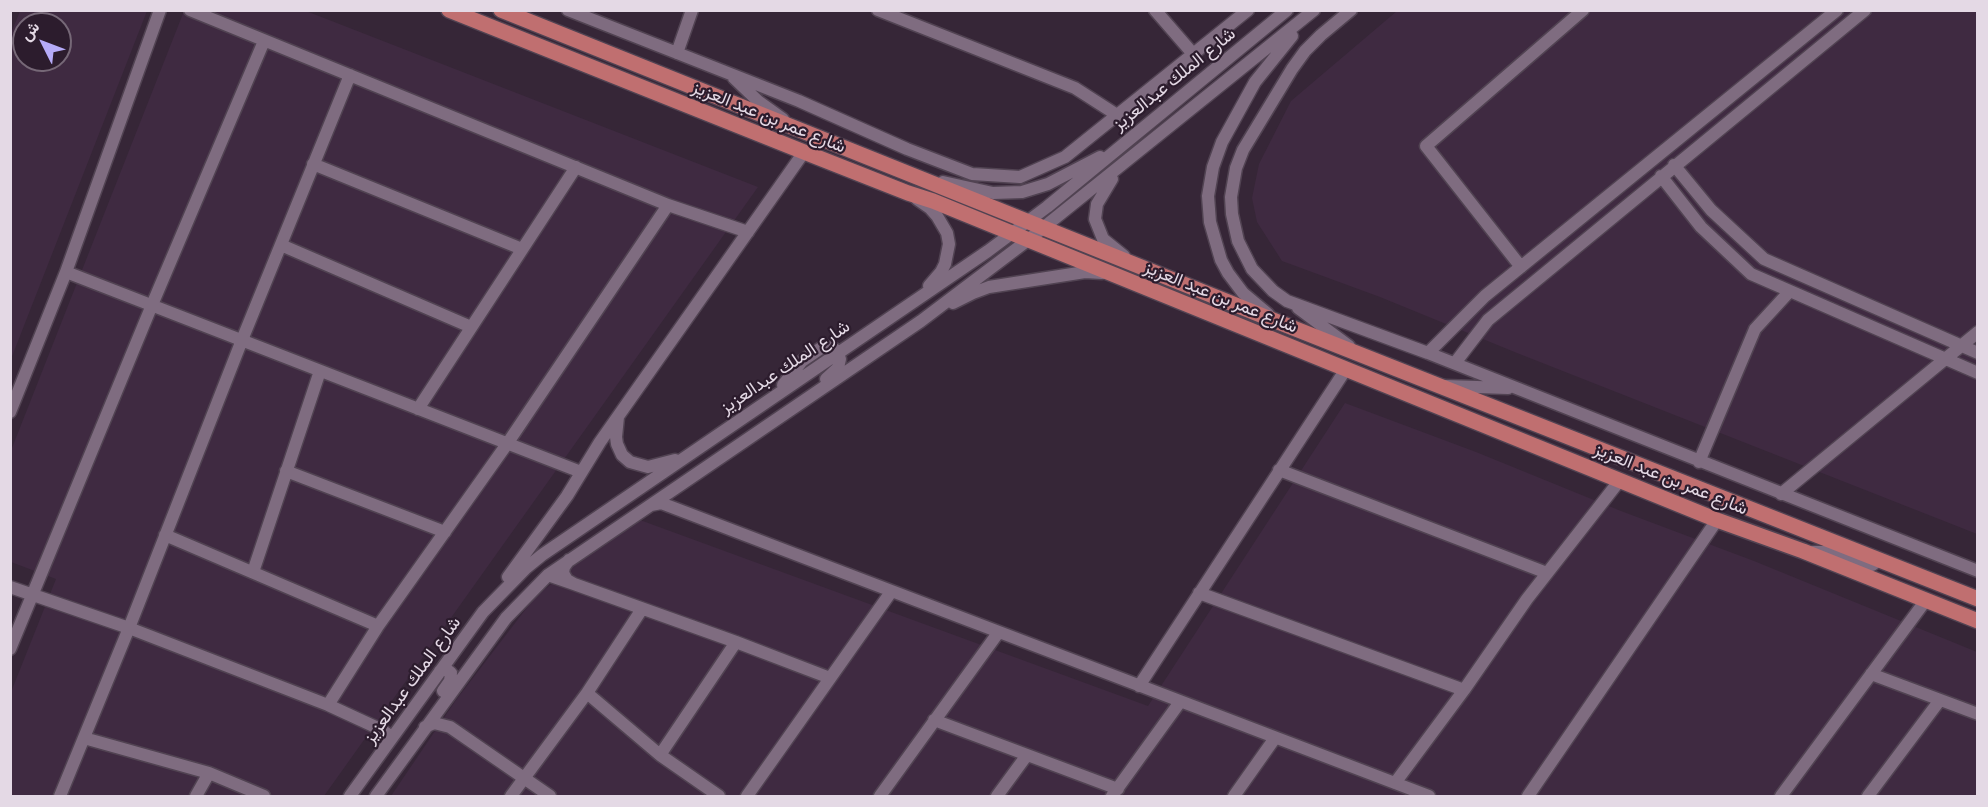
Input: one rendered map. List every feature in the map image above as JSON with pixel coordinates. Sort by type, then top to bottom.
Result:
[{"type":"main road","name":"شارع عمر بن عبد العزيز","points":[[449,10],[933,201],[1717,520],[1803,551],[1977,621]]},
{"type":"main road","name":"شارع عمر بن عبد العزيز","points":[[501,10],[1027,222],[1977,599]]},
{"type":"main road","points":[[1346,369],[1352,362],[1359,361],[1389,372],[1415,376]]},
{"type":"street","points":[[10,412],[66,272],[160,10]]},
{"type":"street","points":[[190,10],[668,205],[748,232]]},
{"type":"street","points":[[568,10],[972,174],[1020,177],[1065,157],[1248,10]]},
{"type":"street","points":[[677,54],[693,10]]},
{"type":"street","points":[[878,10],[1075,88],[1117,115]]},
{"type":"street","points":[[1155,10],[1194,55]]},
{"type":"street","points":[[1260,33],[1275,10]]},
{"type":"street","name":"شارع الملك عبدالعزيز","points":[[350,796],[483,612],[508,584],[542,555],[1011,234],[1287,10]]},
{"type":"street","points":[[1278,322],[1243,293],[1228,273],[1216,248],[1208,196],[1219,148],[1255,82],[1278,51],[1314,10]]},
{"type":"street","name":"شارع الملك عبدالعزيز","points":[[376,796],[506,618],[548,576],[569,559],[921,321],[1028,240],[1314,10]]},
{"type":"street","points":[[1351,10],[1321,35],[1292,69],[1243,150],[1233,182],[1232,214],[1238,242],[1244,256],[1263,281],[1273,291],[1359,354]]},
{"type":"street","points":[[1521,267],[1426,146],[1583,10]]},
{"type":"street","points":[[1428,352],[1485,296],[1837,10]]},
{"type":"street","points":[[1455,363],[1488,320],[1864,10]]},
{"type":"street","points":[[10,649],[264,41]]},
{"type":"street","points":[[730,74],[758,101],[799,129]]},
{"type":"street","points":[[60,796],[350,75]]},
{"type":"street","points":[[912,176],[993,193],[1022,192],[1048,184],[1117,149]]},
{"type":"street","points":[[483,612],[567,496],[619,416],[804,152]]},
{"type":"street","points":[[313,164],[522,249]]},
{"type":"street","points":[[1674,165],[1711,210],[1764,259],[1977,353]]},
{"type":"street","points":[[1120,166],[1096,204],[1095,219],[1099,233],[1108,245],[1138,265]]},
{"type":"street","points":[[417,409],[576,167]]},
{"type":"street","points":[[1661,176],[1701,227],[1751,274],[1977,373]]},
{"type":"street","points":[[908,193],[930,208],[937,216],[947,233],[949,244],[941,272],[915,300]]},
{"type":"street","points":[[328,705],[378,626],[507,444],[668,205]]},
{"type":"street","points":[[280,245],[471,327]]},
{"type":"street","points":[[66,272],[581,472]]},
{"type":"street","points":[[921,321],[973,292],[989,287],[1084,272],[1113,275]]},
{"type":"street","points":[[1699,462],[1755,329],[1789,292]]},
{"type":"street","points":[[1287,300],[1428,352],[1977,572]]},
{"type":"street","points":[[1781,494],[1977,332]]},
{"type":"street","points":[[735,448],[766,418],[834,372],[839,364],[838,353]]},
{"type":"street","points":[[1139,686],[1346,369]]},
{"type":"street","points":[[253,572],[320,371]]},
{"type":"street","points":[[1439,386],[1516,389]]},
{"type":"street","points":[[619,416],[617,444],[622,455],[630,462],[648,466],[683,459]]},
{"type":"street","points":[[1279,470],[1547,573]]},
{"type":"street","points":[[286,471],[445,532]]},
{"type":"street","points":[[1395,783],[1547,573],[1620,480]]},
{"type":"street","points":[[685,513],[678,507],[675,498],[677,491],[686,481]]},
{"type":"street","points":[[650,505],[661,503],[1429,796]]},
{"type":"street","points":[[1528,796],[1717,520]]},
{"type":"street","points":[[165,535],[378,626]]},
{"type":"street","points":[[1803,551],[1827,552],[1859,565],[1872,565],[1879,560]]},
{"type":"street","points":[[569,559],[563,573],[567,580],[574,584]]},
{"type":"street","points":[[548,576],[736,642],[830,678]]},
{"type":"street","points":[[10,587],[129,628],[328,705],[392,737]]},
{"type":"street","points":[[747,796],[891,592]]},
{"type":"street","points":[[1199,593],[1464,690]]},
{"type":"street","points":[[1781,796],[1926,600]]},
{"type":"street","points":[[511,796],[587,693],[642,609]]},
{"type":"street","points":[[880,796],[998,633]]},
{"type":"street","points":[[660,755],[736,642]]},
{"type":"street","points":[[394,771],[406,742],[450,681],[452,676],[449,670],[440,671]]},
{"type":"street","points":[[1872,674],[1977,714]]},
{"type":"street","points":[[587,693],[660,755],[719,796]]},
{"type":"street","points":[[1868,796],[1940,700]]},
{"type":"street","points":[[934,720],[1027,755],[1115,793],[1180,702]]},
{"type":"street","points":[[424,728],[434,723],[446,724],[550,796]]},
{"type":"street","points":[[84,738],[209,773],[264,796]]},
{"type":"street","points":[[1234,796],[1275,738]]},
{"type":"street","points":[[997,796],[1027,755]]},
{"type":"street","points":[[196,796],[209,773]]},
{"type":"shaded area","points":[[20,11],[147,11],[11,359],[10,36],[12,31],[12,72],[72,72],[72,12]]},
{"type":"shaded area","points":[[184,11],[306,11],[758,187],[324,796],[11,796],[11,692],[56,579],[11,562],[10,453]]},
{"type":"shaded area","points":[[1397,11],[1977,11],[1977,534],[1380,297],[1282,261],[1257,222],[1252,198],[1259,164],[1291,101]]},
{"type":"shaded area","points":[[1345,403],[1754,561],[1977,652],[1977,796],[391,796],[456,700],[535,597],[580,561],[640,520],[1148,706]]}]
